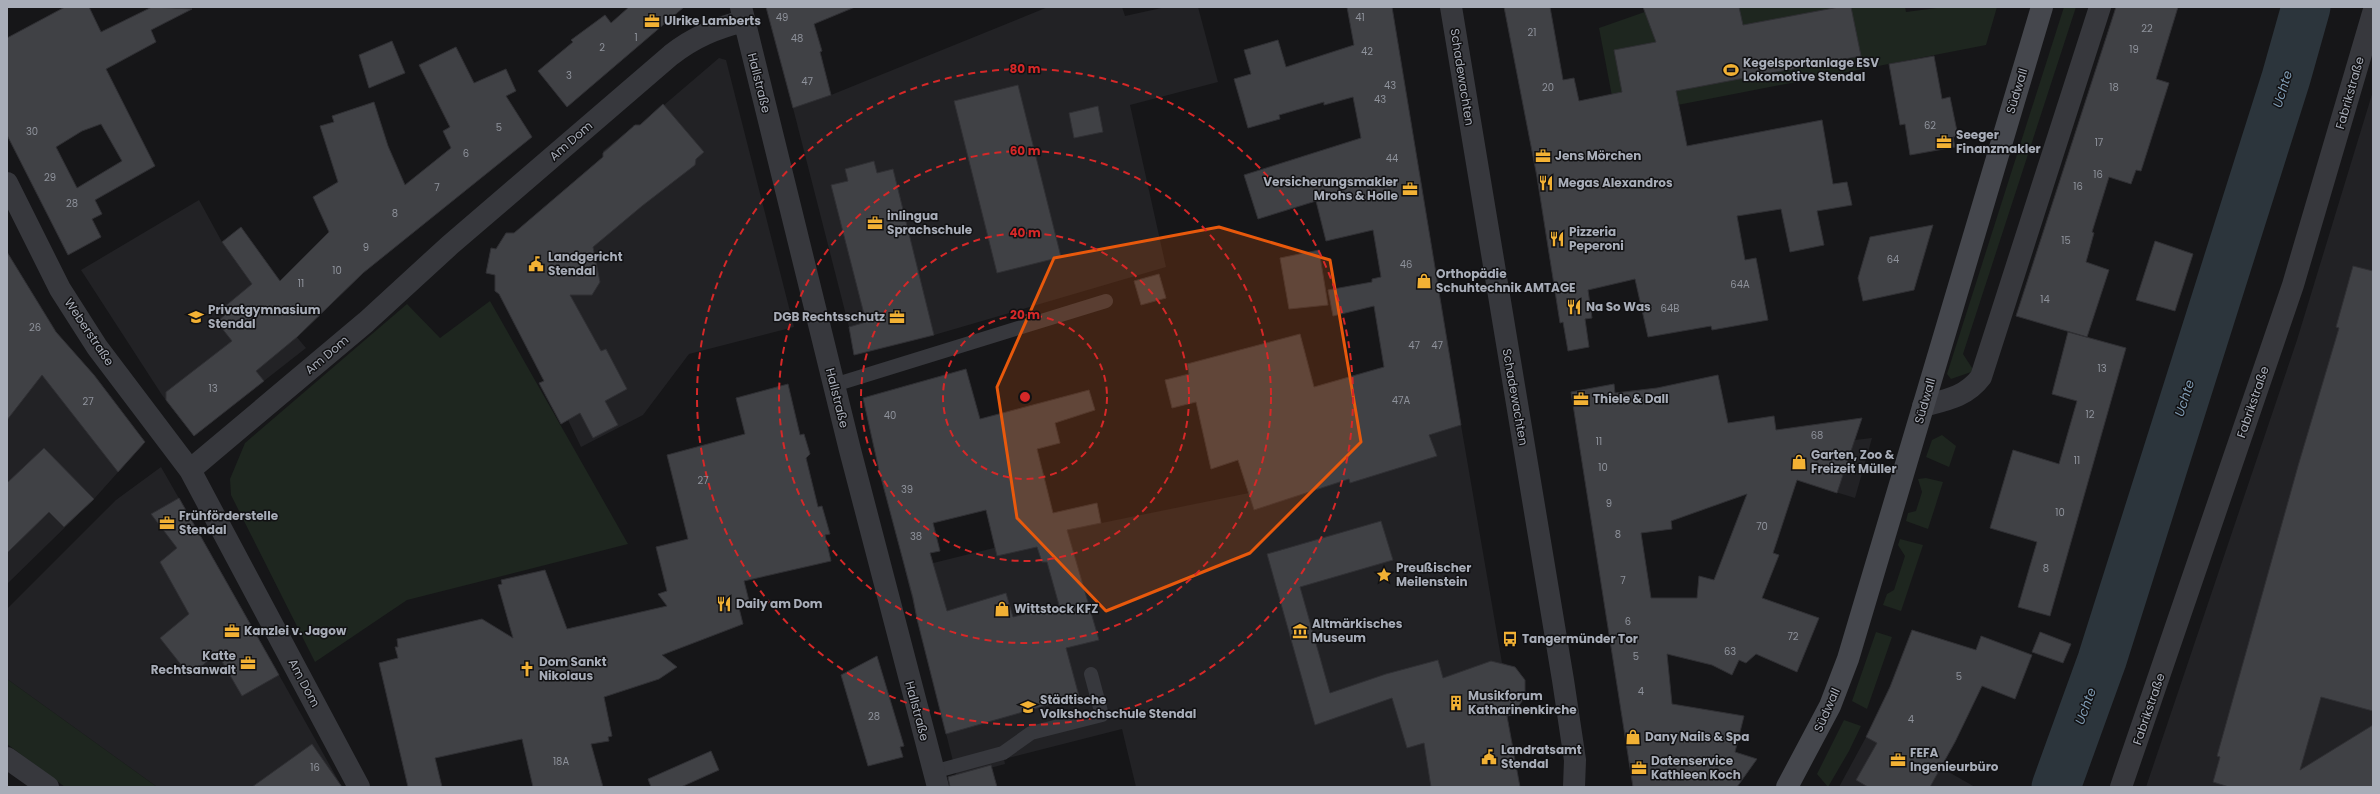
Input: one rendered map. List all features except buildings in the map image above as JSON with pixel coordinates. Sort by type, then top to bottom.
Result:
[{"type":"main road","name":"Südwall","points":[[1787,787],[1818,730],[1848,659],[2042,7]]},
{"type":"street","name":"Schadewachten","points":[[1451,7],[1563,680],[1575,760],[1574,787]]},
{"type":"street","points":[[1924,406],[1962,395],[1973,388],[1981,377],[2100,7]]},
{"type":"street","name":"Fabrikstraße","points":[[2121,787],[2293,286],[2373,13]]},
{"type":"street","name":"Hallstraße","points":[[743,14],[834,385],[936,779]]},
{"type":"street","name":"Am Dom","points":[[359,787],[190,470],[366,322],[450,245],[671,55],[687,42],[743,14]]},
{"type":"street","name":"Weberstraße","points":[[7,183],[60,289],[97,347],[190,470]]},
{"type":"street","points":[[7,758],[48,787]]},
{"type":"lane","points":[[834,385],[1106,302]]},
{"type":"lane","points":[[936,779],[1003,753],[1031,733],[1102,715],[1091,674]]},
{"type":"highlighted area","points":[[1219,227],[1330,260],[1361,442],[1250,553],[1106,611],[1017,518],[997,387],[1054,258]]},
{"type":"shaded area","points":[[1048,7],[1122,7],[1125,16],[1166,7],[1198,7],[1218,82],[1130,105],[1166,267],[934,335],[854,355],[849,327],[793,108],[831,95]]},
{"type":"shaded area","name":"Kegelsportanlage ESV Lokomotive Stendal","points":[[1659,7],[1905,7],[1906,12],[1944,7],[1997,7],[1986,45],[1616,117],[1599,28]]},
{"type":"shaded area","points":[[2064,7],[2076,7],[1963,354],[1974,371],[1951,379],[1947,374]]},
{"type":"shaded area","points":[[719,58],[726,60],[794,327],[689,354],[643,415],[581,447],[568,420],[561,424],[539,383],[544,381],[498,276],[486,273],[491,248],[504,250],[504,237],[506,233],[513,234],[606,154],[603,153],[603,151],[633,127],[633,125],[635,125],[636,129]]},
{"type":"shaded area","points":[[2373,91],[2373,787],[2146,787],[2297,340]]},
{"type":"shaded area","name":"Privatgymnasium Stendal","points":[[199,200],[222,242],[252,284],[306,348],[194,436],[162,395],[81,270]]},
{"type":"shaded area","points":[[490,301],[628,544],[407,600],[315,662],[231,495],[230,479],[245,443],[407,304],[440,338]]},
{"type":"shaded area","points":[[79,358],[145,442],[94,499],[7,584],[7,390]]},
{"type":"shaded area","points":[[1461,425],[1502,663],[1506,664],[1505,669],[1512,673],[1517,669],[1520,674],[1515,701],[1520,705],[1517,709],[1512,705],[1505,711],[1520,787],[1136,787],[1122,729],[1004,759],[1005,764],[957,777],[905,570],[1067,530],[1249,493]]},
{"type":"shaded area","points":[[1942,435],[1956,446],[1949,467],[1926,457],[1932,440]]},
{"type":"shaded area","points":[[1872,438],[1855,498],[1771,472],[1855,440]]},
{"type":"shaded area","points":[[161,467],[342,787],[157,787],[7,679],[7,609],[116,500]]},
{"type":"shaded area","points":[[1926,478],[1943,482],[1928,529],[1906,521],[1908,513],[1916,511],[1922,492],[1918,479]]},
{"type":"shaded area","points":[[1900,539],[1923,545],[1901,611],[1883,605],[1887,594],[1894,590],[1905,556],[1898,545]]},
{"type":"shaded area","points":[[1876,632],[1892,637],[1867,709],[1852,701]]},
{"type":"shaded area","points":[[7,679],[157,787],[65,787],[7,744]]},
{"type":"shaded area","points":[[1844,720],[1861,726],[1849,751],[1828,787],[1817,774]]},
{"type":"shaded area","name":"FEFA Ingenieurbüro","points":[[1871,728],[1975,787],[1839,787]]},
{"type":"waterway","name":"Uchte","points":[[2056,787],[2102,660],[2286,78],[2306,7]]},
{"type":"place","name":"Ulrike Lamberts","points":[[652,21]]},
{"type":"place","name":"Kegelsportanlage ESV Lokomotive Stendal","points":[[1731,70]]},
{"type":"place","name":"Seeger Finanzmakler","points":[[1944,142]]},
{"type":"place","name":"Jens Mörchen","points":[[1543,156]]},
{"type":"place","name":"Megas Alexandros","points":[[1546,183]]},
{"type":"place","name":"Versicherungsmakler Mrohs & Holle","points":[[1410,189]]},
{"type":"place","name":"inlingua Sprachschule","points":[[875,223]]},
{"type":"place","name":"Pizzeria Peperoni","points":[[1557,239]]},
{"type":"place","name":"Landgericht Stendal","points":[[536,264]]},
{"type":"place","name":"Orthopädie Schuhtechnik AMTAGE","points":[[1424,281]]},
{"type":"place","name":"Na So Was","points":[[1574,307]]},
{"type":"place","name":"Privatgymnasium Stendal","points":[[196,317]]},
{"type":"place","name":"DGB Rechtsschutz","points":[[897,317]]},
{"type":"place","name":"Thiele & Dall","points":[[1581,399]]},
{"type":"place","name":"Garten, Zoo & Freizeit Müller","points":[[1799,462]]},
{"type":"place","name":"Frühförderstelle Stendal","points":[[167,523]]},
{"type":"place","name":"Preußischer Meilenstein","points":[[1384,575]]},
{"type":"place","name":"Daily am Dom","points":[[724,604]]},
{"type":"place","name":"Wittstock KFZ","points":[[1002,609]]},
{"type":"place","name":"Kanzlei v. Jagow","points":[[232,631]]},
{"type":"place","name":"Altmärkisches Museum","points":[[1300,631]]},
{"type":"place","name":"Tangermünder Tor","points":[[1510,639]]},
{"type":"place","name":"Katte Rechtsanwalt","points":[[248,663]]},
{"type":"place","name":"Dom Sankt Nikolaus","points":[[527,669]]},
{"type":"place","name":"Musikforum Katharinenkirche","points":[[1456,703]]},
{"type":"place","name":"Städtische Volkshochschule Stendal","points":[[1028,707]]},
{"type":"place","name":"Dany Nails & Spa","points":[[1633,737]]},
{"type":"place","name":"Landratsamt Stendal","points":[[1489,757]]},
{"type":"place","name":"FEFA Ingenieurbüro","points":[[1898,760]]},
{"type":"place","name":"Datenservice Kathleen Koch","points":[[1639,768]]}]
